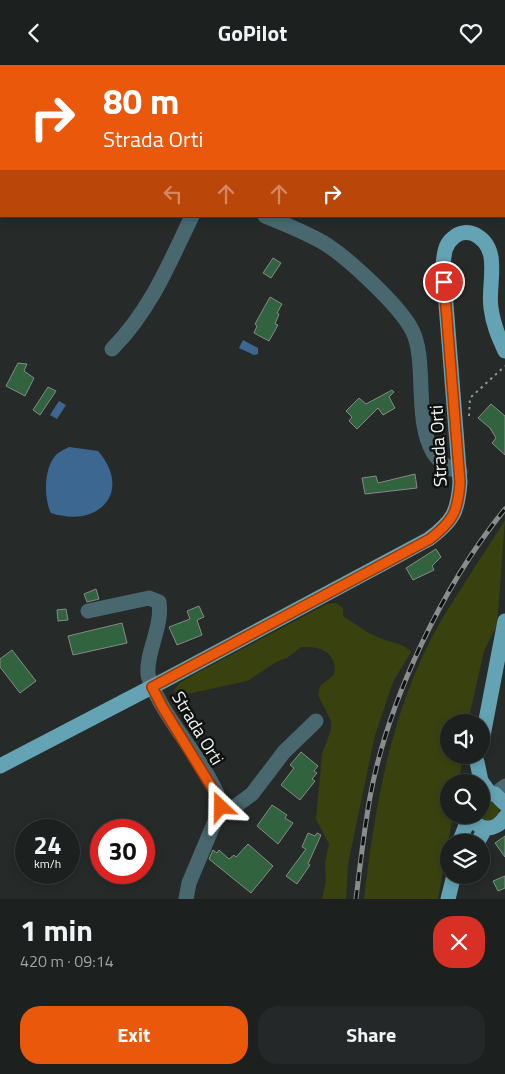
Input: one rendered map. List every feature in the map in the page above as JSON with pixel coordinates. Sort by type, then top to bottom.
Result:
[{"type":"main road","name":"Strada Orti","points":[[0,765],[152,687],[430,539],[447,525],[454,514],[459,499],[460,472],[443,266],[446,248],[456,235],[464,232],[473,234],[482,240],[489,251],[492,268],[490,305],[494,330],[505,351]]},
{"type":"main road","points":[[487,714],[505,621]]},
{"type":"main road","points":[[479,764],[481,781],[495,794]]},
{"type":"main road","points":[[476,824],[486,829],[497,827],[505,818]]},
{"type":"main road","points":[[483,834],[486,829]]},
{"type":"main road","points":[[448,899],[452,884]]},
{"type":"street","points":[[112,349],[134,325],[157,290],[192,217]]},
{"type":"street","points":[[267,217],[326,244],[383,295],[411,328],[418,341],[422,417],[429,444],[440,462],[452,470],[460,472]]},
{"type":"street","points":[[88,611],[149,598],[158,602],[160,616],[148,673],[152,687]]},
{"type":"street","name":"Strada Orti","points":[[152,687],[219,799],[221,807]]},
{"type":"street","points":[[186,899],[189,883],[221,807],[233,807],[252,794],[284,753],[316,721]]},
{"type":"path","points":[[490,381],[505,366]]},
{"type":"green space","points":[[505,520],[497,625],[484,651],[470,714],[440,714],[440,764],[462,764],[460,774],[440,774],[440,824],[451,824],[450,834],[440,834],[441,884],[438,899],[364,899],[380,793],[397,725],[408,691],[422,658],[454,599]]},
{"type":"green space","points":[[336,603],[343,608],[343,616],[361,628],[384,640],[400,644],[411,652],[393,682],[375,735],[348,864],[346,899],[322,899],[326,881],[325,863],[329,844],[316,819],[322,754],[331,730],[331,721],[318,695],[320,686],[334,675],[335,667],[331,656],[321,649],[301,647],[287,658],[278,661],[247,681],[183,695],[174,691],[179,683],[195,674],[327,604]]},
{"type":"green space","points":[[490,801],[498,807],[498,815],[490,821]]},
{"type":"water","points":[[243,340],[258,348],[258,354],[254,355],[239,348]]},
{"type":"water","points":[[59,401],[66,405],[57,419],[50,415]]},
{"type":"water","points":[[69,447],[98,451],[108,466],[112,480],[111,492],[106,503],[96,511],[84,516],[68,517],[51,513],[47,501],[46,486],[50,465],[56,455]]},
{"type":"building","points":[[273,258],[281,263],[271,278],[263,273]]},
{"type":"building","points":[[270,297],[282,304],[277,313],[279,314],[275,324],[278,325],[269,341],[254,333],[257,326],[255,324]]},
{"type":"building","points":[[18,363],[27,364],[24,371],[34,378],[25,396],[6,386]]},
{"type":"building","points":[[48,387],[56,391],[40,415],[33,410]]},
{"type":"building","points":[[392,390],[394,392],[389,397],[395,408],[383,415],[378,408],[357,429],[349,421],[352,417],[346,411],[359,398],[366,404]]},
{"type":"building","points":[[491,404],[505,416],[505,455],[492,443],[496,438],[490,428],[478,418]]},
{"type":"building","points":[[415,474],[417,488],[365,494],[362,478],[376,476],[378,483]]},
{"type":"building","points":[[436,549],[441,557],[432,566],[434,570],[413,580],[406,568]]},
{"type":"building","points":[[96,589],[99,599],[87,602],[84,594]]},
{"type":"building","points":[[199,606],[204,617],[197,620],[202,635],[177,645],[169,627],[190,619],[187,611]]},
{"type":"building","points":[[66,609],[68,620],[58,621],[57,610]]},
{"type":"building","points":[[122,623],[127,643],[73,655],[68,636]]},
{"type":"building","points":[[12,650],[36,681],[20,693],[0,667],[0,659]]},
{"type":"building","points":[[301,752],[318,766],[314,771],[317,773],[312,779],[315,781],[300,800],[281,785],[294,768],[290,765]]},
{"type":"building","points":[[272,805],[287,815],[285,818],[293,823],[278,844],[257,826]]},
{"type":"building","points":[[308,833],[315,836],[317,833],[321,835],[308,864],[310,865],[297,884],[286,876],[306,849],[302,847]]},
{"type":"building","points":[[505,836],[505,857],[495,843]]},
{"type":"building","points":[[248,844],[273,866],[251,893],[209,859],[213,850],[217,853],[219,850],[229,859],[234,855],[236,857]]},
{"type":"building","points":[[505,876],[505,888],[498,891],[493,881]]},
{"type":"railway","points":[[356,899],[370,797],[378,760],[404,683],[421,645],[460,572],[505,509]]},
{"type":"route","points":[[221,807],[211,785],[152,687],[430,539],[447,525],[454,514],[459,499],[460,482],[444,282]]}]
